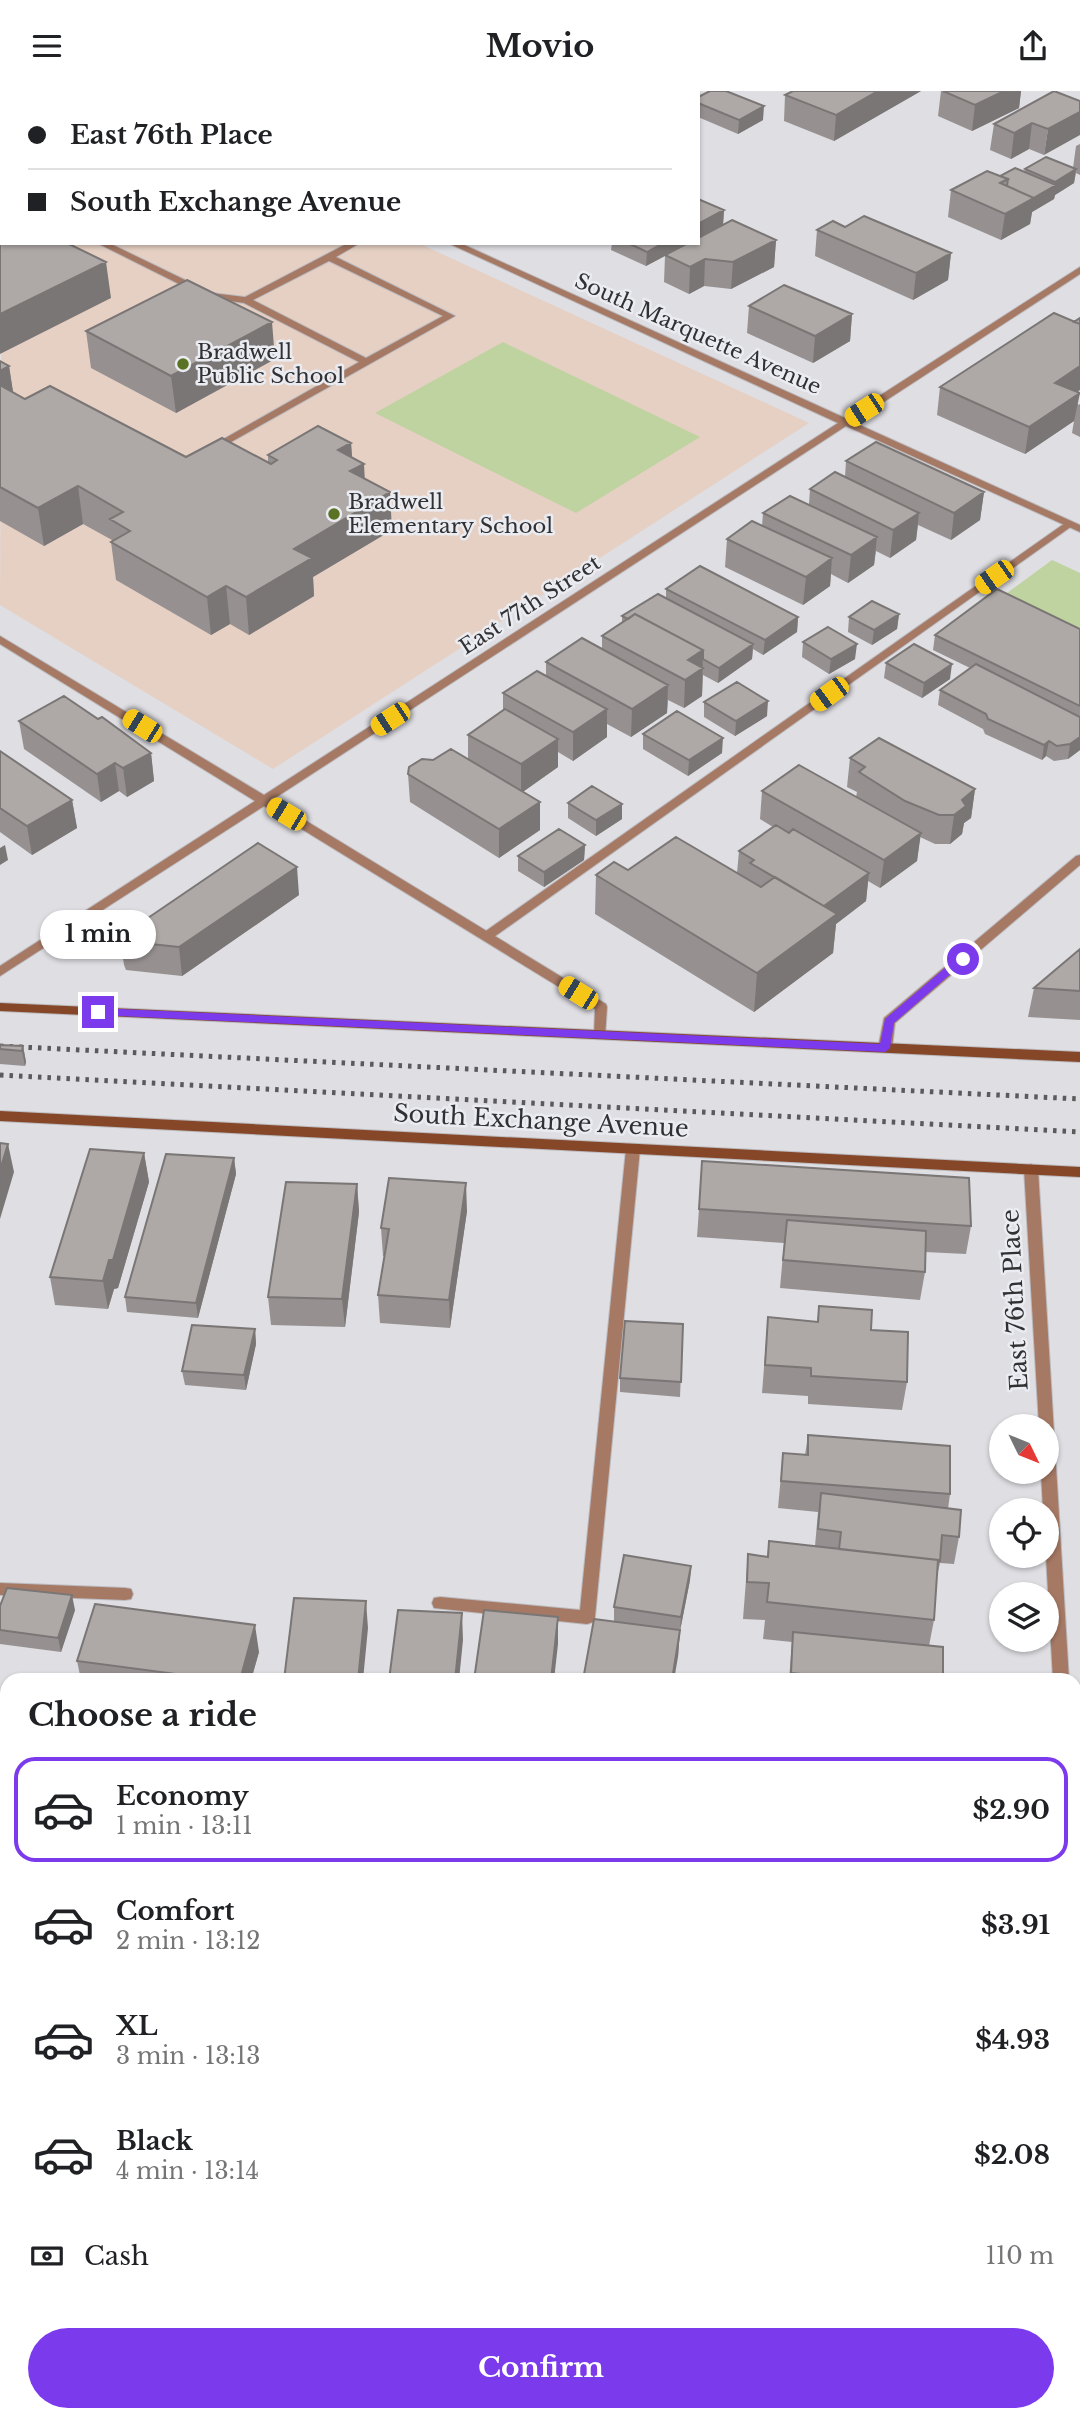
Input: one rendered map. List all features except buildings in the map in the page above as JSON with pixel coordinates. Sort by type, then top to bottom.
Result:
[{"type":"street","points":[[105,245],[210,296],[246,300],[366,362]]},
{"type":"street","points":[[246,300],[352,245]]},
{"type":"street","name":"South Marquette Avenue","points":[[456,245],[1080,529]]},
{"type":"street","points":[[224,443],[450,316],[328,257]]},
{"type":"street","name":"East 77th Street","points":[[0,972],[1080,269]]},
{"type":"street","points":[[487,936],[1068,524]]},
{"type":"street","points":[[0,639],[601,1007],[600,1035]]},
{"type":"street","points":[[885,1048],[889,1021],[1080,859]]},
{"type":"street","points":[[0,1007],[1080,1057]]},
{"type":"street","name":"South Exchange Avenue","points":[[0,1116],[1080,1172]]},
{"type":"street","points":[[440,1603],[587,1617],[633,1149]]},
{"type":"street","name":"East 76th Place","points":[[1031,1170],[1061,1673]]},
{"type":"street","points":[[0,1589],[125,1594]]},
{"type":"shaded area","name":"Bradwell Elementary School","points":[[2,245],[422,245],[809,423],[273,769],[0,605]]},
{"type":"green space","points":[[503,342],[700,437],[576,513],[375,413]]},
{"type":"green space","points":[[1052,560],[1080,573],[1080,644],[995,602]]},
{"type":"railway","points":[[0,1046],[1080,1099]]},
{"type":"railway","points":[[0,1075],[1080,1132]]},
{"type":"place","name":"Bradwell Public School","points":[[183,364]]},
{"type":"place","name":"Bradwell Elementary School","points":[[334,514]]},
{"type":"route","points":[[98,1012],[885,1048],[889,1021],[963,959]]}]
